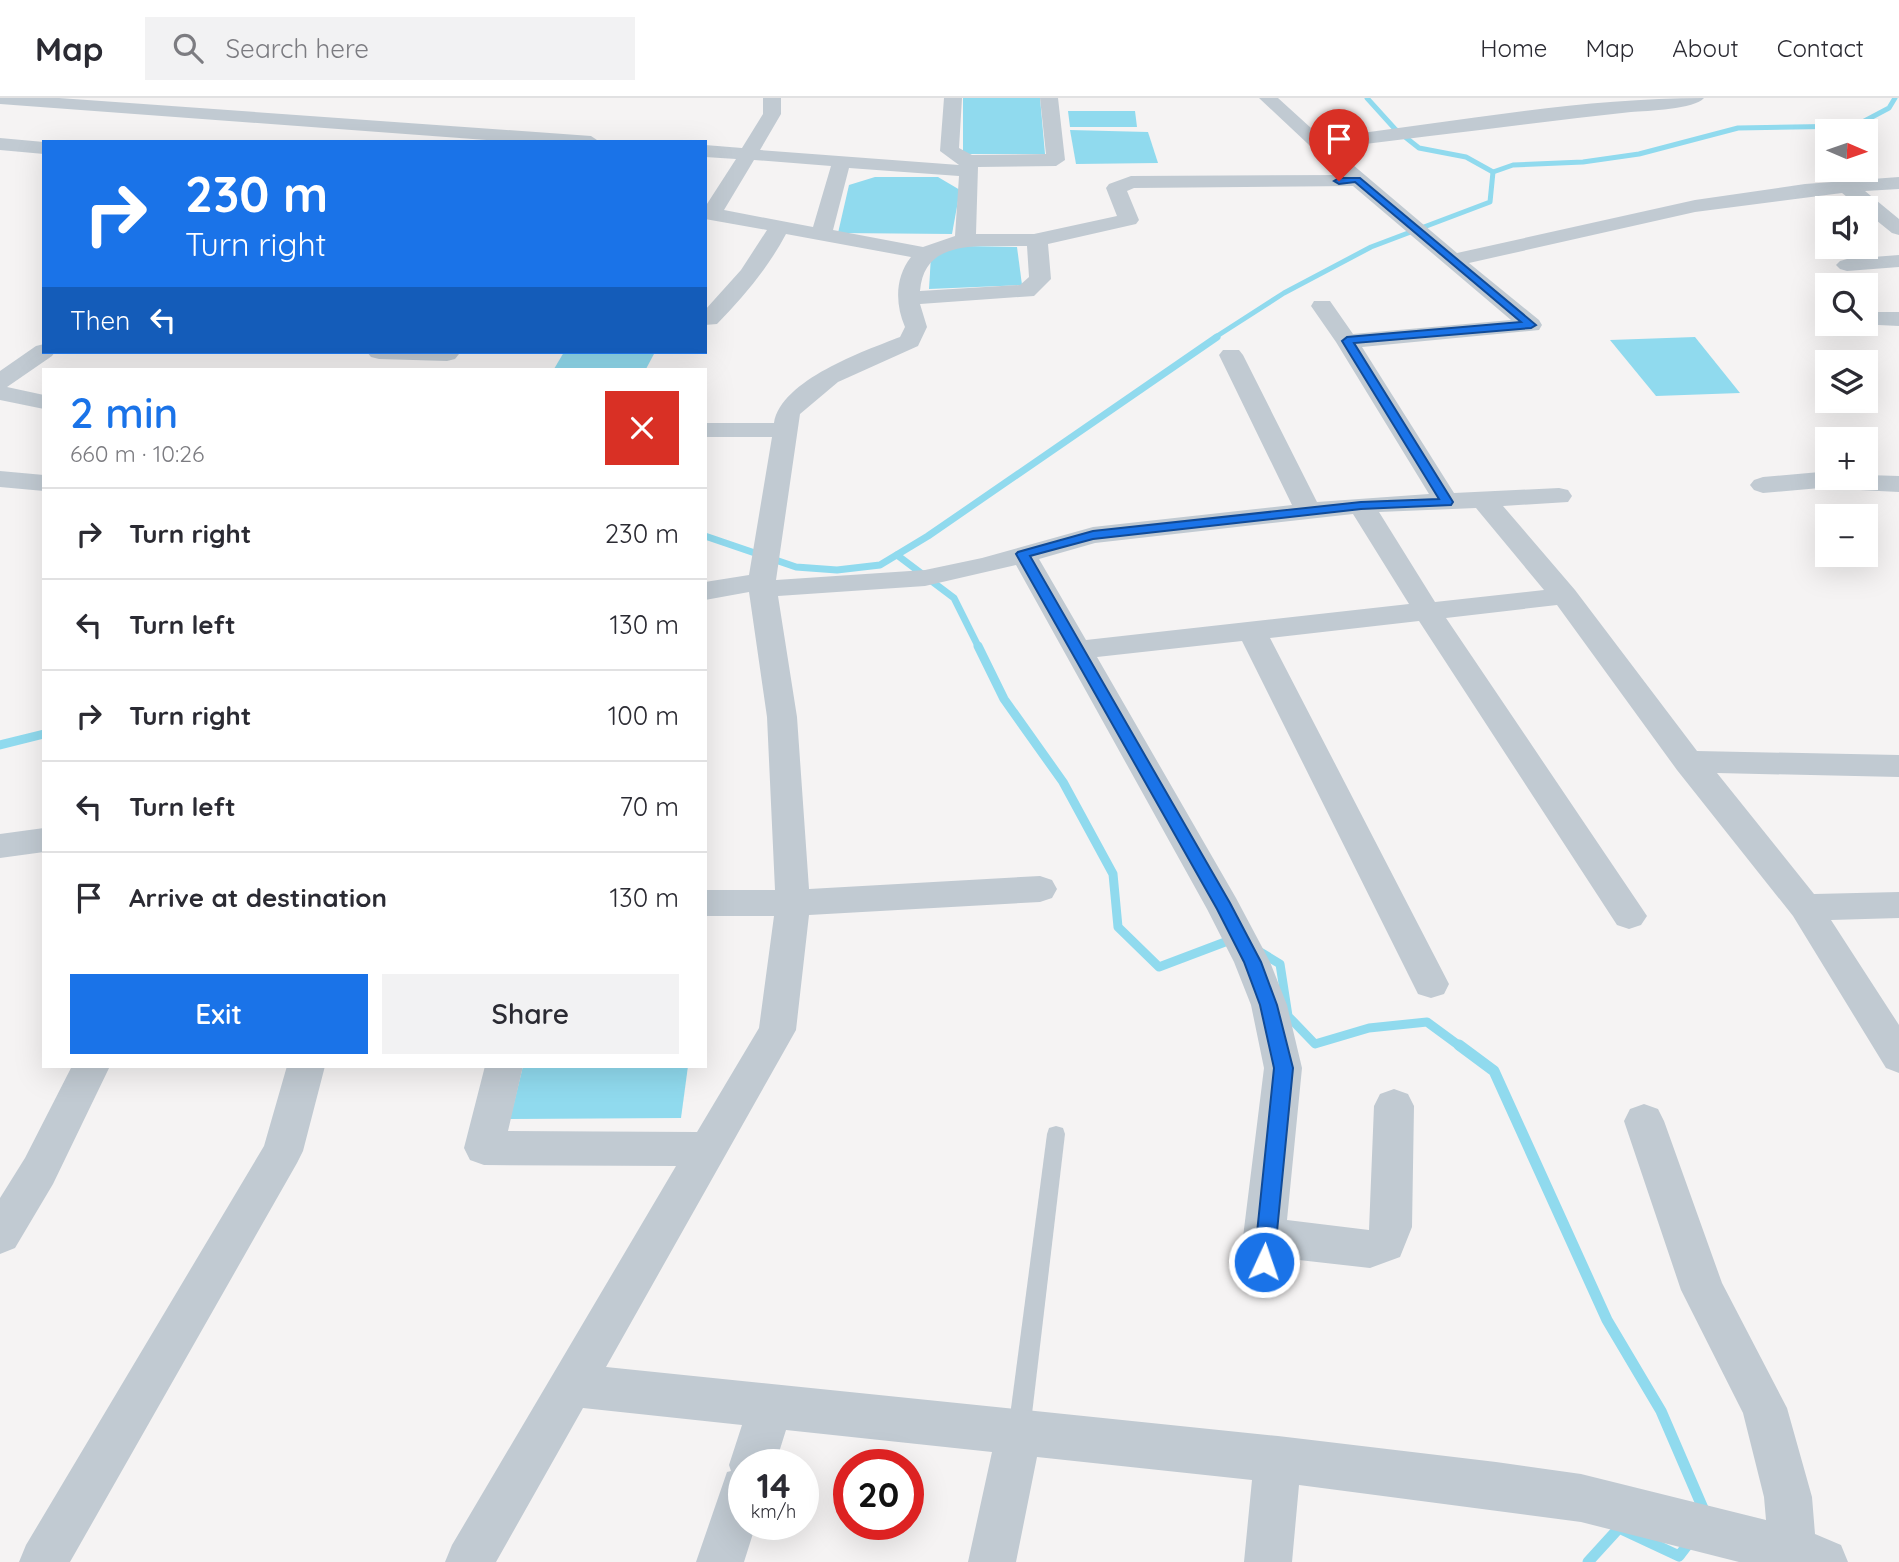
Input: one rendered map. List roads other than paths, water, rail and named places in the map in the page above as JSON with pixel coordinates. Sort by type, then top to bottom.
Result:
[{"type":"street","points":[[772,98],[772,114],[709,213],[923,253]]},
{"type":"street","points":[[953,98],[949,151],[969,166]]},
{"type":"street","points":[[707,151],[841,163],[969,166],[1056,160],[1049,98]]},
{"type":"street","points":[[1268,98],[1357,180],[1531,325],[1347,341]]},
{"type":"street","points":[[1318,144],[1695,98]]},
{"type":"street","points":[[0,99],[565,140]]},
{"type":"street","points":[[1509,104],[1526,117]]},
{"type":"street","points":[[254,134],[294,105]]},
{"type":"street","points":[[0,144],[42,148]]},
{"type":"street","points":[[821,235],[841,163]]},
{"type":"street","points":[[965,241],[969,166]]},
{"type":"street","points":[[469,1562],[777,1030],[793,903],[782,717],[763,585],[788,412],[803,395],[839,369],[910,341],[916,327],[908,309],[913,266],[923,253],[941,244],[1037,240],[1129,220],[1116,188],[1131,182],[1357,180]]},
{"type":"street","points":[[1452,260],[1696,205],[1899,183]]},
{"type":"street","points":[[1847,187],[1899,229]]},
{"type":"street","points":[[709,319],[762,260],[780,225]]},
{"type":"street","points":[[909,298],[1027,291],[1040,279],[1037,240]]},
{"type":"street","points":[[1847,265],[1899,261]]},
{"type":"street","points":[[1322,306],[1347,341],[1447,502]]},
{"type":"street","points":[[1878,319],[1899,319]]},
{"type":"street","points":[[0,382],[42,352]]},
{"type":"street","points":[[401,354],[445,358]]},
{"type":"street","points":[[1231,355],[1308,511]]},
{"type":"street","points":[[0,393],[42,402]]},
{"type":"street","points":[[707,430],[785,430]]},
{"type":"street","points":[[0,480],[42,483]]},
{"type":"street","points":[[1763,485],[1820,480],[1899,484]]},
{"type":"street","points":[[707,591],[763,585],[925,578],[1093,535],[1361,505],[1559,496]]},
{"type":"street","points":[[1483,500],[1565,596],[1688,762],[1805,907],[1899,1058]]},
{"type":"street","points":[[1361,505],[1427,611],[1629,916]]},
{"type":"street","points":[[1023,554],[1224,907],[1252,962],[1269,1005],[1283,1068],[1265,1237],[1370,1249],[1385,1243],[1391,1227],[1394,1106]]},
{"type":"street","points":[[1077,650],[1565,596]]},
{"type":"street","points":[[1252,631],[1431,984]]},
{"type":"street","points":[[1688,762],[1899,766]]},
{"type":"street","points":[[0,846],[42,840]]},
{"type":"street","points":[[707,903],[793,903],[1040,889]]},
{"type":"street","points":[[1805,907],[1899,905]]},
{"type":"street","points":[[0,1235],[38,1171],[90,1068]]},
{"type":"street","points":[[43,1562],[283,1151],[305,1068]]},
{"type":"street","points":[[504,1068],[484,1148],[708,1149]]},
{"type":"street","points":[[1644,1121],[1703,1290],[1764,1408],[1788,1497],[1808,1557]]},
{"type":"street","points":[[572,1385],[1278,1459],[1581,1498],[1808,1557]]},
{"type":"street","points":[[757,1449],[771,1406]]},
{"type":"street","points":[[992,1562],[1019,1432]]},
{"type":"street","points":[[1268,1562],[1278,1459]]},
{"type":"street","points":[[720,1562],[728,1538]]},
{"type":"lane","points":[[1019,1432],[1056,1134]]},
{"type":"lane","points":[[1263,1287],[1265,1237]]},
{"type":"water","points":[[963,98],[1040,98],[1045,154],[963,154]]},
{"type":"water","points":[[1068,111],[1135,111],[1137,127],[1070,127]]},
{"type":"water","points":[[1070,130],[1148,132],[1158,163],[1076,164]]},
{"type":"water","points":[[875,177],[938,177],[960,190],[952,234],[838,233],[849,185]]},
{"type":"water","points":[[963,246],[1017,247],[1022,285],[929,289],[931,256]]},
{"type":"water","points":[[1695,337],[1740,393],[1656,396],[1610,340]]},
{"type":"water","points":[[563,354],[654,354],[647,368],[555,368]]},
{"type":"water","points":[[523,1068],[688,1068],[681,1118],[510,1119]]},
{"type":"waterway","points":[[1367,98],[1395,129],[1419,148],[1466,157],[1493,172]]},
{"type":"waterway","points":[[1493,172],[1513,165],[1583,162],[1639,154],[1738,128],[1855,126],[1889,108],[1895,98]]},
{"type":"waterway","points":[[1214,338],[1284,293],[1371,247],[1490,202],[1493,172]]},
{"type":"waterway","points":[[707,537],[796,567],[837,570],[880,565],[928,536],[1217,337]]},
{"type":"waterway","points":[[897,555],[954,598],[978,646]]},
{"type":"waterway","points":[[978,646],[1004,699],[1063,782],[1113,874],[1118,927],[1159,967],[1233,939]]},
{"type":"waterway","points":[[0,745],[42,734]]},
{"type":"waterway","points":[[1257,950],[1280,964],[1288,1016],[1315,1044],[1369,1028],[1427,1022],[1461,1047]]},
{"type":"waterway","points":[[1459,1045],[1494,1071],[1607,1320],[1661,1411],[1705,1513]]},
{"type":"waterway","points":[[1588,1562],[1619,1528],[1679,1556],[1692,1539]]}]
